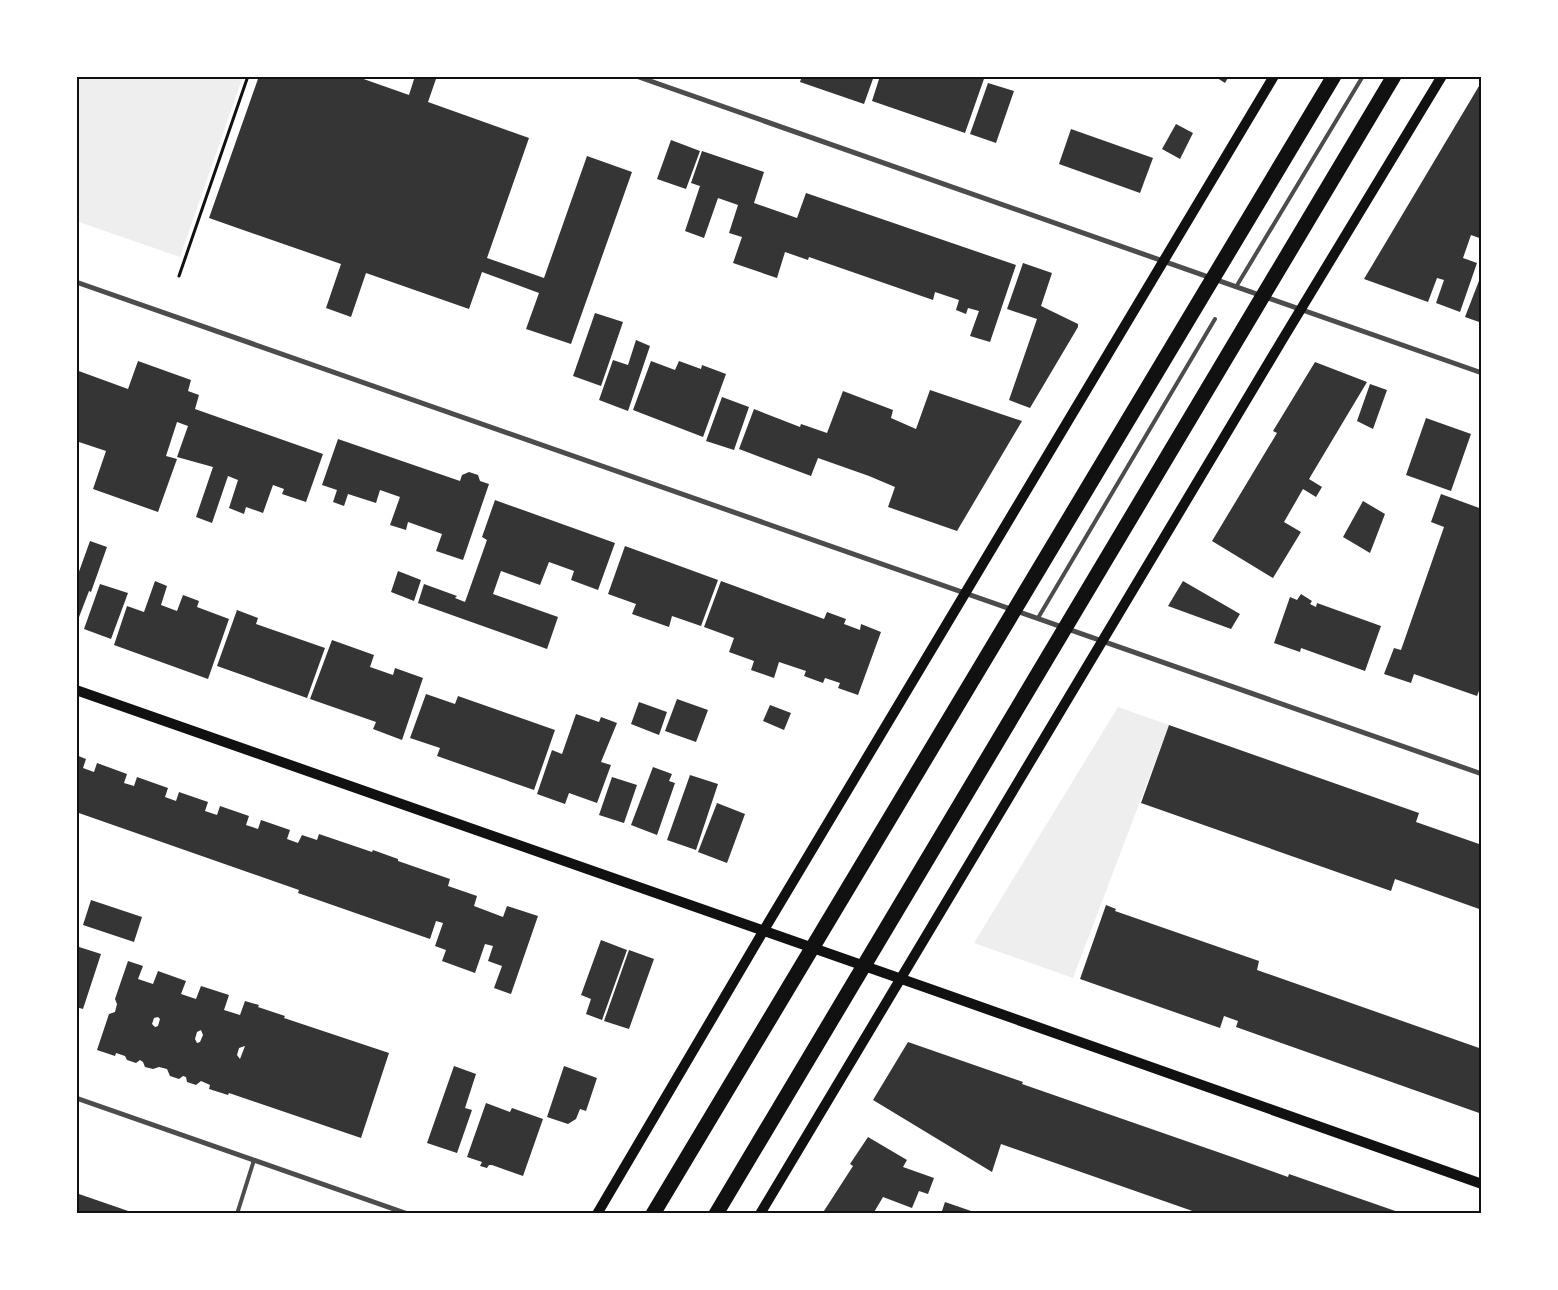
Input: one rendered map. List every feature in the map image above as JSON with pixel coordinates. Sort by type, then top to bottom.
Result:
[{"type":"highway","points":[[653,1214],[1334,76]]},
{"type":"highway","points":[[716,1214],[1394,76]]},
{"type":"main road","points":[[597,1214],[965,592],[1274,76]]},
{"type":"main road","points":[[760,1214],[1102,640],[1442,76]]},
{"type":"main road","points":[[76,690],[764,930],[1482,1184]]},
{"type":"street","points":[[636,76],[1482,373]]},
{"type":"street","points":[[76,282],[1482,774]]},
{"type":"street","points":[[76,1098],[408,1214]]},
{"type":"lane","points":[[1236,287],[1363,76]]},
{"type":"lane","points":[[1038,618],[1215,319]]},
{"type":"lane","points":[[237,1214],[254,1160]]},
{"type":"path","points":[[179,276],[248,76]]},
{"type":"shaded area","points":[[76,76],[243,76],[180,257],[76,221]]},
{"type":"shaded area","points":[[1118,707],[1169,725],[1073,978],[974,943]]},
{"type":"building","points":[[259,76],[355,76],[409,95],[415,76],[437,76],[428,102],[529,138],[487,258],[544,278],[587,156],[632,172],[571,344],[526,329],[539,293],[482,272],[469,309],[366,273],[351,317],[326,308],[341,264],[209,218]]},
{"type":"building","points":[[802,76],[874,76],[864,104],[800,82]]},
{"type":"building","points":[[880,76],[985,76],[965,133],[872,101]]},
{"type":"building","points":[[1214,76],[1229,76],[1225,83]]},
{"type":"building","points":[[1482,81],[1482,239],[1471,235],[1463,258],[1477,263],[1460,312],[1436,303],[1444,280],[1437,278],[1428,302],[1364,279]]},
{"type":"building","points":[[988,83],[1014,91],[996,143],[970,134]]},
{"type":"building","points":[[1176,124],[1193,133],[1180,159],[1162,149]]},
{"type":"building","points":[[1071,129],[1153,158],[1140,193],[1059,164]]},
{"type":"building","points":[[671,140],[700,151],[686,189],[657,179]]},
{"type":"building","points":[[702,151],[764,172],[754,203],[797,218],[806,193],[1016,265],[990,342],[970,336],[979,311],[968,308],[966,314],[956,310],[959,300],[935,292],[933,300],[809,257],[808,260],[785,252],[777,278],[733,263],[742,237],[729,233],[738,205],[718,198],[704,238],[685,231],[700,186],[691,183]]},
{"type":"building","points":[[1023,263],[1052,273],[1041,306],[1078,324],[1030,408],[1009,400],[1037,319],[1007,309]]},
{"type":"building","points":[[1482,273],[1482,323],[1465,317]]},
{"type":"building","points":[[595,313],[623,322],[601,386],[573,376]]},
{"type":"building","points":[[636,340],[650,346],[628,411],[599,400],[613,360],[628,365]]},
{"type":"building","points":[[138,361],[191,380],[188,391],[199,395],[195,409],[323,454],[306,502],[282,494],[284,489],[273,485],[263,513],[246,507],[244,514],[229,508],[238,480],[228,476],[212,523],[196,517],[213,467],[177,457],[188,426],[177,422],[166,456],[177,459],[158,512],[93,489],[106,451],[76,441],[76,370],[128,389]]},
{"type":"building","points":[[651,361],[675,370],[679,361],[701,369],[702,365],[726,374],[703,437],[633,410]]},
{"type":"building","points":[[1315,362],[1367,382],[1309,479],[1322,487],[1316,497],[1303,489],[1284,522],[1301,532],[1273,578],[1212,541],[1277,433],[1273,431]]},
{"type":"building","points":[[1370,384],[1387,390],[1373,429],[1357,421]]},
{"type":"building","points":[[930,390],[1022,421],[957,531],[888,507],[895,487],[869,476],[818,458],[811,476],[739,449],[754,409],[800,427],[801,424],[827,433],[843,391],[893,410],[891,418],[916,429]]},
{"type":"building","points":[[722,397],[749,407],[734,450],[706,441]]},
{"type":"building","points":[[1426,418],[1471,434],[1451,491],[1406,475]]},
{"type":"building","points":[[338,439],[460,481],[462,475],[469,472],[478,475],[480,481],[489,484],[463,560],[436,551],[442,534],[408,522],[406,530],[390,525],[400,497],[380,490],[376,503],[348,494],[344,506],[333,502],[337,490],[322,485]]},
{"type":"building","points":[[1441,494],[1482,509],[1482,683],[1477,696],[1414,674],[1411,683],[1384,674],[1394,648],[1401,650],[1444,527],[1431,522]]},
{"type":"building","points":[[495,500],[615,543],[598,590],[571,580],[574,571],[549,562],[540,585],[501,571],[493,594],[558,617],[547,649],[418,603],[424,584],[457,596],[455,598],[465,602],[487,540],[482,537]]},
{"type":"building","points":[[1363,501],[1385,514],[1370,553],[1343,537]]},
{"type":"building","points":[[90,541],[107,547],[91,592],[89,591],[76,625],[76,580]]},
{"type":"building","points":[[625,546],[718,580],[701,626],[672,616],[669,627],[632,614],[636,604],[608,594]]},
{"type":"building","points":[[398,571],[421,580],[414,601],[391,592]]},
{"type":"building","points":[[155,581],[167,586],[161,605],[177,611],[183,595],[199,601],[197,607],[229,619],[208,679],[114,645],[127,606],[144,612]]},
{"type":"building","points":[[721,581],[824,619],[827,612],[846,619],[844,624],[860,630],[861,624],[881,632],[858,695],[838,688],[840,683],[825,678],[823,683],[804,676],[806,671],[779,662],[774,678],[751,670],[754,661],[729,652],[734,638],[704,627]]},
{"type":"building","points":[[1183,581],[1240,614],[1231,629],[1168,606]]},
{"type":"building","points":[[100,584],[128,593],[111,639],[84,629]]},
{"type":"building","points":[[1301,594],[1312,601],[1310,604],[1316,607],[1317,603],[1381,626],[1365,671],[1301,648],[1300,652],[1274,643],[1290,597],[1297,600]]},
{"type":"building","points":[[237,610],[258,618],[256,624],[325,648],[307,698],[217,666]]},
{"type":"building","points":[[332,640],[374,655],[370,667],[393,675],[395,668],[423,678],[402,740],[373,729],[376,722],[310,699]]},
{"type":"building","points":[[426,694],[455,704],[458,696],[555,730],[534,790],[437,756],[440,748],[410,738]]},
{"type":"building","points":[[677,699],[708,710],[696,742],[665,731]]},
{"type":"building","points":[[639,702],[667,712],[659,735],[631,724]]},
{"type":"building","points":[[770,705],[791,713],[784,730],[763,721]]},
{"type":"building","points":[[576,714],[599,722],[601,717],[617,723],[601,762],[611,765],[597,803],[569,793],[565,804],[537,794],[552,750],[562,754]]},
{"type":"building","points":[[1169,725],[1419,813],[1416,822],[1482,845],[1482,910],[1395,879],[1391,891],[1141,803]]},
{"type":"building","points":[[76,755],[86,759],[83,768],[94,772],[97,763],[127,774],[124,783],[134,786],[137,777],[168,788],[165,797],[176,801],[179,792],[208,802],[205,811],[217,815],[220,806],[249,816],[246,825],[258,829],[261,820],[290,830],[287,839],[298,843],[302,835],[317,840],[319,834],[398,859],[398,861],[450,879],[448,886],[477,896],[474,906],[503,917],[507,906],[538,916],[511,994],[494,988],[502,966],[488,961],[493,946],[485,944],[475,973],[442,961],[446,950],[435,946],[443,923],[436,921],[430,939],[298,893],[299,890],[76,812]]},
{"type":"building","points":[[653,767],[672,774],[669,781],[675,783],[657,835],[631,825]]},
{"type":"building","points":[[690,775],[718,784],[696,850],[667,840]]},
{"type":"building","points":[[612,777],[637,785],[624,823],[599,815]]},
{"type":"building","points":[[717,803],[745,814],[727,863],[698,852]]},
{"type":"building","points":[[91,900],[142,917],[134,942],[83,925]]},
{"type":"building","points":[[1106,905],[1116,909],[1115,911],[1259,961],[1257,970],[1482,1049],[1482,1114],[1236,1027],[1238,1021],[1224,1016],[1220,1028],[1080,979]]},
{"type":"building","points":[[601,940],[627,950],[602,1020],[586,1014],[591,999],[581,995]]},
{"type":"building","points":[[76,946],[101,954],[83,1009],[76,1007]]},
{"type":"building","points":[[629,950],[654,959],[629,1029],[604,1021]]},
{"type":"building","points":[[128,961],[143,966],[138,979],[153,984],[158,971],[186,981],[181,994],[196,999],[201,986],[229,995],[224,1010],[240,1015],[245,1001],[285,1016],[284,1018],[389,1053],[361,1138],[229,1093],[228,1095],[209,1089],[210,1085],[201,1081],[196,1085],[187,1082],[186,1077],[183,1076],[179,1079],[170,1076],[167,1069],[145,1067],[140,1060],[136,1063],[116,1053],[115,1056],[97,1050],[109,1014],[115,1012],[117,1004],[115,999]],"holes":[[[158,1017],[160,1019],[158,1026],[155,1027],[152,1024],[154,1018]],[[201,1030],[203,1035],[200,1042],[197,1043],[195,1039],[197,1032]],[[245,1046],[240,1059],[237,1055],[239,1048]]]},
{"type":"building","points":[[908,1042],[1288,1177],[1289,1174],[1404,1214],[1201,1214],[1001,1144],[992,1172],[873,1100]]},
{"type":"building","points":[[454,1066],[476,1074],[465,1108],[472,1110],[457,1153],[427,1143]]},
{"type":"building","points":[[564,1066],[597,1078],[586,1111],[580,1109],[576,1119],[568,1124],[547,1117]]},
{"type":"building","points":[[486,1103],[510,1112],[512,1108],[543,1119],[523,1176],[492,1165],[489,1165],[487,1168],[480,1166],[482,1162],[467,1157]]},
{"type":"building","points":[[868,1137],[907,1160],[903,1167],[934,1178],[928,1194],[919,1191],[912,1208],[883,1197],[873,1214],[822,1214],[853,1166],[850,1164]]},
{"type":"building","points":[[76,1193],[134,1213],[134,1214],[76,1214]]},
{"type":"building","points":[[945,1202],[974,1212],[973,1214],[941,1214]]}]
